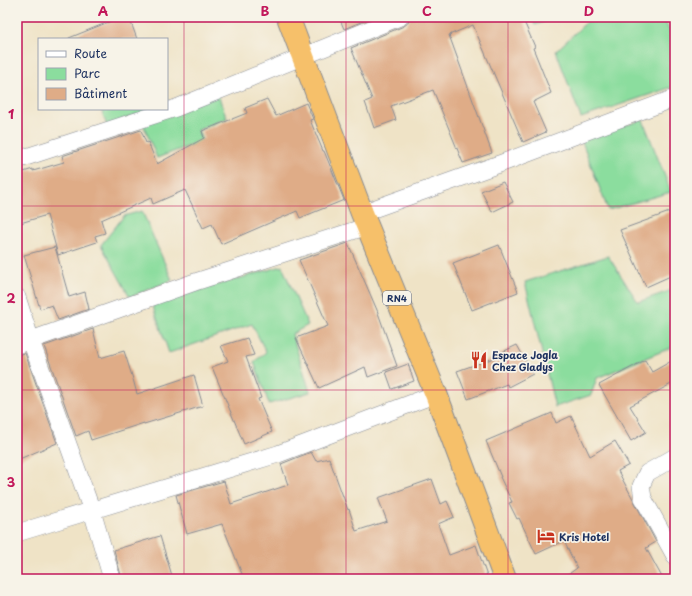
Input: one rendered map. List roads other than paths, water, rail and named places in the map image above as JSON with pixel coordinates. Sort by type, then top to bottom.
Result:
[{"type":"highway","name":"RN4","points":[[288,17],[365,220],[436,394],[505,579]]},
{"type":"street","points":[[17,160],[176,108],[400,17]]},
{"type":"street","points":[[24,343],[365,220],[502,163],[675,98]]},
{"type":"street","points":[[17,297],[24,343],[92,511],[112,579]]},
{"type":"street","points":[[17,534],[278,454],[436,394]]},
{"type":"street","points":[[675,457],[647,474],[641,486],[643,498],[675,556]]},
{"type":"place","name":"Espace Jogla Chez Gladys","points":[[479,360]]},
{"type":"place","name":"Kris Hotel","points":[[546,536]]}]
